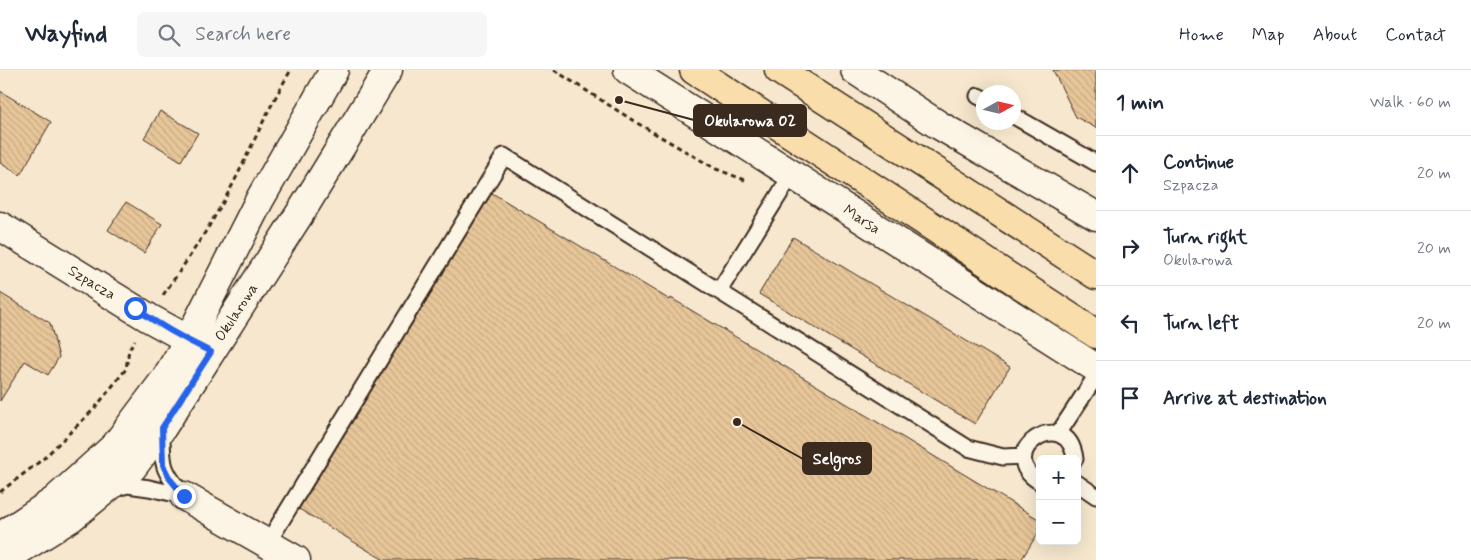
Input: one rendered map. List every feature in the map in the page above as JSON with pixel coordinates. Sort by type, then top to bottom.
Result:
[{"type":"main road","points":[[694,70],[1096,334]]},
{"type":"main road","points":[[779,70],[1096,276]]},
{"type":"street","name":"Okularowa","points":[[4,560],[27,551],[132,468],[162,428],[200,346],[260,198],[334,70]]},
{"type":"street","name":"Okularowa","points":[[0,537],[54,501],[115,446],[166,378],[200,346],[304,207],[388,70]]},
{"type":"street","name":"Marsa","points":[[628,70],[1096,368]]},
{"type":"street","points":[[854,70],[937,124],[1096,216]]},
{"type":"street","name":"Szpacza","points":[[0,226],[200,346]]},
{"type":"street","points":[[184,496],[296,560]]},
{"type":"lane","points":[[1021,120],[1096,163]]},
{"type":"lane","points":[[267,544],[504,156],[968,448],[1003,456],[1024,456]]},
{"type":"lane","points":[[719,292],[792,174]]},
{"type":"lane","points":[[1058,434],[1096,376]]},
{"type":"lane","points":[[162,428],[163,465],[170,479],[184,496]]},
{"type":"lane","points":[[1036,480],[1030,476],[1025,466],[1024,456],[1027,445],[1036,437],[1046,433],[1058,434],[1067,439],[1073,448],[1074,455]]},
{"type":"lane","points":[[103,492],[128,485],[184,496]]},
{"type":"lane","points":[[1081,486],[1096,496]]},
{"type":"path","points":[[162,297],[188,261],[238,174],[274,97],[291,70]]},
{"type":"path","points":[[554,70],[716,169],[751,182]]},
{"type":"path","points":[[0,492],[43,459],[95,408],[126,370],[129,349]]},
{"type":"green space","points":[[1021,110],[1096,153],[1096,155],[1021,112]]},
{"type":"building","points":[[1053,70],[1096,70],[1096,128],[1076,117]]},
{"type":"building","points":[[0,91],[51,122],[20,175],[0,163]]},
{"type":"building","points":[[160,111],[198,133],[181,161],[144,138]]},
{"type":"building","points":[[492,193],[670,300],[671,298],[1036,518],[1036,536],[1021,560],[384,560],[299,509]]},
{"type":"building","points":[[126,202],[162,224],[144,253],[108,230]]},
{"type":"building","points":[[793,237],[1010,367],[975,424],[759,294]]},
{"type":"building","points":[[0,293],[50,323],[59,357],[48,375],[25,361],[0,401]]},
{"type":"place","name":"Okularowa 02","points":[[619,100]]},
{"type":"place","name":"Selgros","points":[[737,422]]},
{"type":"route","points":[[135,308],[188,341],[211,352],[162,428],[163,465],[170,479],[184,496]]}]
